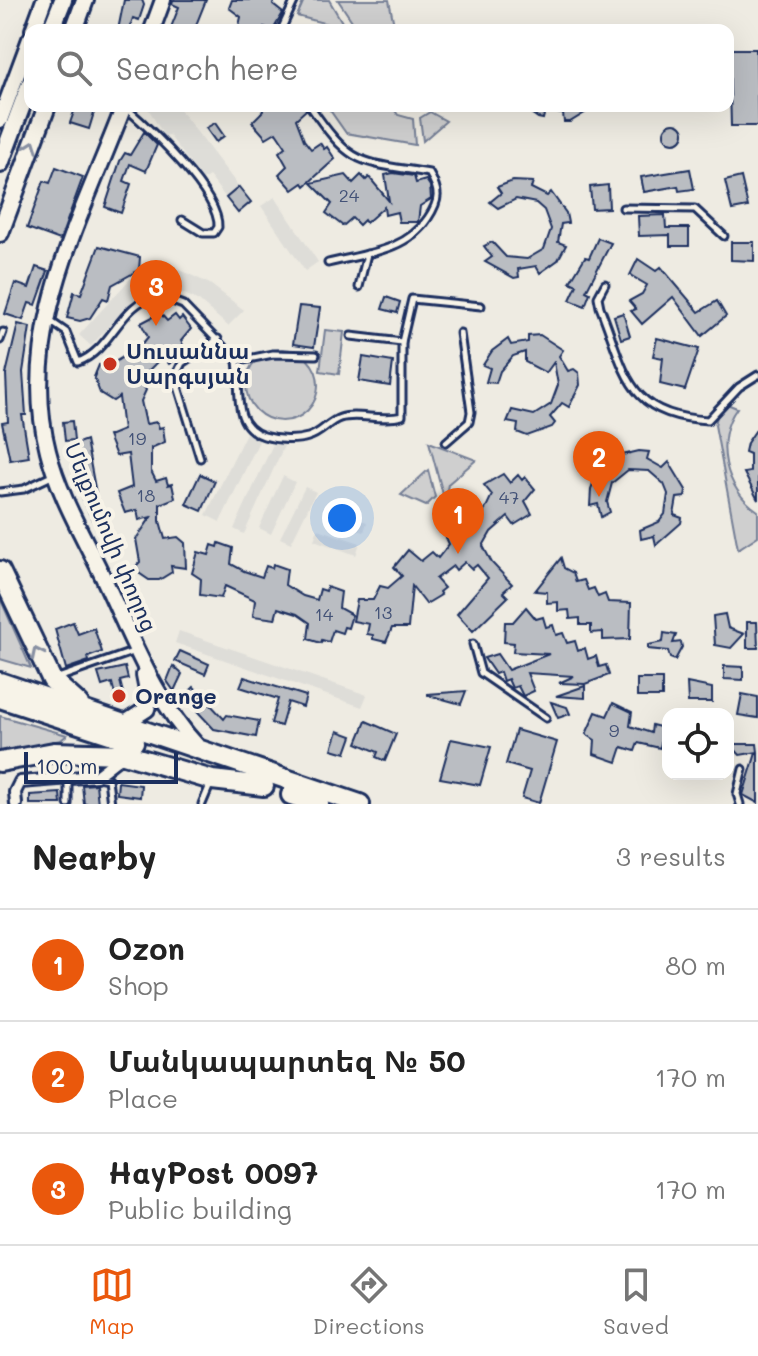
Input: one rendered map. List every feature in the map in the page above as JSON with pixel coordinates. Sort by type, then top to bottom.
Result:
[{"type":"highway","points":[[0,571],[52,680],[87,711]]},
{"type":"highway","points":[[0,682],[360,804]]},
{"type":"highway","points":[[0,698],[319,804]]},
{"type":"highway","points":[[0,762],[54,752],[124,754],[212,780],[264,786]]},
{"type":"main road","points":[[53,24],[63,0]]},
{"type":"main road","points":[[76,24],[85,0]]},
{"type":"main road","points":[[0,164],[24,99]]},
{"type":"main road","points":[[0,233],[44,112]]},
{"type":"street","points":[[35,24],[44,0]]},
{"type":"street","points":[[154,24],[163,0]]},
{"type":"street","points":[[0,120],[24,55]]},
{"type":"street","name":"Մելքումովի փողոց","points":[[122,112],[45,320],[39,355],[42,411],[55,474],[139,656],[183,731],[203,753]]},
{"type":"street","name":"Մելքումովի փողոց","points":[[122,725],[147,709],[149,701],[139,656]]},
{"type":"street","points":[[16,804],[15,792],[20,782],[96,776],[124,754]]},
{"type":"lane","points":[[284,24],[295,0]]},
{"type":"lane","points":[[131,112],[148,127],[213,205],[218,227],[214,233],[203,233],[182,220]]},
{"type":"lane","points":[[314,112],[335,143],[360,162],[429,173],[439,189],[437,207],[420,233],[400,245],[328,263]]},
{"type":"lane","points":[[623,208],[695,209],[724,236]]},
{"type":"lane","points":[[359,287],[367,254]]},
{"type":"lane","points":[[605,284],[598,297],[600,307],[634,392],[644,403],[691,419],[708,420],[739,387],[758,375]]},
{"type":"lane","points":[[45,320],[57,323],[66,332],[78,362],[96,354],[133,307],[157,295],[183,305],[237,361],[239,405],[244,425],[250,431],[273,438],[307,438],[339,418],[382,421],[402,416],[402,342],[412,299],[481,306]]},
{"type":"lane","points":[[0,340],[3,332]]},
{"type":"lane","points":[[446,442],[469,422],[471,412],[460,333]]},
{"type":"lane","points":[[351,336],[402,342]]},
{"type":"lane","points":[[200,458],[175,377],[182,363],[218,339]]},
{"type":"lane","points":[[237,361],[273,354],[316,355]]},
{"type":"lane","points":[[0,492],[24,489],[55,474]]},
{"type":"lane","points":[[473,644],[481,673],[546,718]]},
{"type":"lane","points":[[52,680],[139,656]]},
{"type":"lane","points":[[740,804],[737,794],[743,769]]},
{"type":"lane","points":[[96,776],[108,779],[111,804]]},
{"type":"lane","points":[[68,777],[68,804]]},
{"type":"lane","points":[[202,804],[212,780]]},
{"type":"shaded area","points":[[304,0],[329,0],[343,24],[327,24],[297,16]]},
{"type":"shaded area","points":[[338,0],[389,0],[394,24],[354,24]]},
{"type":"shaded area","points":[[150,112],[182,112],[239,187],[226,198],[209,176],[203,180],[169,135],[164,136]]},
{"type":"shaded area","points":[[331,112],[396,112],[413,119],[415,145],[346,133]]},
{"type":"shaded area","points":[[430,112],[446,121],[423,141],[420,118]]},
{"type":"shaded area","points":[[275,197],[318,262],[305,271],[261,206]]},
{"type":"shaded area","points":[[152,266],[176,268],[210,284],[244,310],[228,326],[199,301],[170,287],[143,289],[91,346],[79,335],[131,278]]},
{"type":"shaded area","points":[[325,330],[344,332],[339,374],[320,371]]},
{"type":"shaded area","points":[[282,349],[308,359],[318,385],[308,411],[282,421],[256,411],[246,385],[256,359]]},
{"type":"shaded area","points":[[727,404],[737,408],[726,435],[726,464],[737,491],[758,511],[758,536],[738,549],[715,425],[718,412]]},
{"type":"shaded area","points":[[246,433],[260,439],[220,522],[206,515]]},
{"type":"shaded area","points":[[274,442],[284,446],[244,534],[234,529]]},
{"type":"shaded area","points":[[429,442],[476,460],[448,484],[445,502]]},
{"type":"shaded area","points":[[428,470],[435,497],[426,506],[401,495]]},
{"type":"shaded area","points":[[283,476],[295,482],[271,534],[259,528]]},
{"type":"shaded area","points":[[305,487],[316,492],[291,543],[280,538]]},
{"type":"shaded area","points":[[333,511],[367,522],[364,532],[330,521]]},
{"type":"shaded area","points":[[318,529],[360,543],[356,555],[314,540]]},
{"type":"shaded area","points":[[0,598],[31,668],[0,659]]},
{"type":"shaded area","points":[[179,631],[367,695],[362,707],[175,643]]},
{"type":"shaded area","points":[[0,716],[67,735],[61,740],[0,752]]},
{"type":"building","points":[[124,0],[142,0],[144,5],[139,20],[133,18],[131,24],[119,24]]},
{"type":"building","points":[[173,0],[206,0],[196,24],[172,24],[179,7],[172,4]]},
{"type":"building","points":[[232,0],[274,0],[273,5],[283,13],[277,24],[239,24],[241,17],[229,8]]},
{"type":"building","points":[[734,49],[756,49],[758,126],[731,126],[731,112],[734,112]]},
{"type":"building","points":[[74,112],[94,112],[89,129],[70,123]]},
{"type":"building","points":[[262,112],[304,112],[296,119],[304,140],[311,149],[320,143],[324,149],[327,147],[335,159],[305,186],[303,183],[293,190],[279,174],[287,166],[279,152],[286,147],[276,132],[266,138],[252,122]]},
{"type":"building","points":[[530,112],[545,112],[543,119]]},
{"type":"building","points":[[551,112],[586,112],[570,122],[564,122],[563,114]]},
{"type":"building","points":[[215,123],[224,136],[216,142],[206,128]]},
{"type":"building","points":[[674,123],[681,126],[684,133],[681,140],[674,143],[667,140],[664,133],[667,126]]},
{"type":"building","points":[[144,132],[157,145],[146,171],[130,164],[124,181],[131,184],[121,213],[105,207],[120,161],[125,153],[130,155]]},
{"type":"building","points":[[56,167],[83,177],[60,240],[27,228],[44,181],[50,183]]},
{"type":"building","points":[[690,169],[694,189],[679,191],[678,186],[644,192],[641,177]]},
{"type":"building","points":[[346,175],[353,183],[361,175],[366,180],[369,177],[389,201],[385,175],[414,176],[416,183],[426,180],[430,186],[431,199],[420,206],[418,222],[399,222],[397,212],[385,215],[384,207],[366,223],[364,220],[359,225],[352,218],[343,226],[326,213],[332,204],[311,183]]},
{"type":"building","points":[[741,177],[748,207],[732,210],[725,181]]},
{"type":"building","points":[[513,181],[533,182],[531,188],[547,196],[551,192],[566,213],[568,223],[561,224],[558,242],[566,245],[558,260],[540,273],[536,266],[518,269],[519,277],[514,278],[485,262],[492,257],[484,246],[492,242],[506,257],[527,259],[544,249],[551,229],[544,210],[536,203],[516,199],[498,208],[490,202],[501,193],[497,187]]},
{"type":"building","points":[[608,185],[609,208],[592,209],[590,187]]},
{"type":"building","points":[[239,187],[251,202],[238,213],[226,198]]},
{"type":"building","points":[[665,215],[666,228],[689,228],[689,246],[670,246],[670,235],[639,236],[638,216]]},
{"type":"building","points":[[598,238],[611,243],[586,291],[590,293],[585,306],[570,300],[577,285],[570,282],[585,257],[589,258]]},
{"type":"building","points":[[731,242],[754,242],[754,261],[731,260]]},
{"type":"building","points":[[99,246],[140,257],[139,270],[112,285],[108,300],[103,298],[90,318],[80,321],[67,318],[74,292],[81,294]]},
{"type":"building","points":[[638,259],[656,271],[661,267],[699,312],[717,301],[726,316],[702,336],[673,297],[642,324],[631,311],[636,309],[629,301],[642,294],[647,285],[630,275]]},
{"type":"building","points":[[36,267],[48,271],[36,305],[29,303],[23,320],[5,314],[15,283],[29,288]]},
{"type":"building","points":[[386,297],[400,302],[397,313],[382,309]]},
{"type":"building","points":[[299,306],[320,308],[314,347],[293,344]]},
{"type":"building","points":[[160,313],[167,321],[175,315],[179,320],[182,317],[191,329],[181,341],[187,353],[169,364],[163,356],[139,380],[146,390],[141,401],[146,424],[157,422],[159,428],[163,427],[165,442],[151,448],[151,471],[156,481],[166,478],[168,485],[172,484],[175,498],[160,504],[160,521],[165,539],[178,537],[185,543],[186,568],[171,566],[172,572],[159,580],[149,580],[133,569],[140,562],[136,539],[151,517],[139,520],[137,510],[125,513],[117,493],[132,487],[128,454],[116,456],[108,436],[123,430],[119,397],[113,401],[100,393],[94,377],[99,365],[107,367],[126,355],[133,355],[148,337],[141,323]]},
{"type":"building","points":[[623,313],[630,336],[621,339],[614,316]]},
{"type":"building","points":[[18,324],[30,327],[23,372],[26,415],[22,415],[29,457],[10,460],[2,423],[8,422],[6,374]]},
{"type":"building","points":[[540,335],[563,350],[559,356],[568,371],[574,369],[579,373],[580,385],[569,407],[562,403],[550,417],[555,423],[552,427],[527,436],[517,432],[518,424],[507,422],[512,410],[534,415],[551,404],[558,385],[554,362],[546,373],[525,362],[525,352],[513,356],[500,371],[496,383],[486,382],[490,368],[483,365],[492,351],[508,339],[511,345],[528,342],[528,336]]},
{"type":"building","points":[[657,338],[699,349],[685,390],[660,384],[663,358],[653,356]]},
{"type":"building","points":[[363,357],[393,362],[390,386],[359,381]]},
{"type":"building","points":[[72,421],[74,440],[65,441],[63,422]]},
{"type":"building","points":[[758,427],[758,500],[744,473],[750,472],[750,454],[745,452],[747,443]]},
{"type":"building","points":[[86,440],[100,515],[92,519],[78,487],[70,446]]},
{"type":"building","points":[[639,451],[649,452],[647,459],[663,468],[669,462],[686,490],[685,497],[677,498],[674,515],[682,518],[681,523],[656,545],[654,536],[641,539],[640,530],[659,522],[665,514],[668,494],[664,484],[649,471],[628,470],[612,483],[607,502],[610,512],[601,517],[598,504],[590,506],[591,489],[598,471],[604,474],[617,463],[614,457]]},
{"type":"building","points":[[200,474],[215,481],[202,511],[186,504]]},
{"type":"building","points":[[503,474],[510,483],[518,475],[522,480],[525,477],[535,489],[525,501],[532,514],[514,525],[508,517],[491,532],[483,546],[492,563],[512,584],[503,592],[508,597],[473,631],[457,614],[488,578],[477,565],[472,569],[465,562],[456,570],[453,566],[436,579],[444,588],[439,592],[441,595],[426,604],[412,586],[408,628],[392,628],[386,642],[373,639],[373,635],[367,634],[369,624],[353,621],[357,600],[373,600],[380,586],[388,588],[402,576],[394,567],[408,550],[421,561],[432,552],[438,558],[449,544],[442,529],[461,519],[468,527],[483,514],[492,495],[484,485]]},
{"type":"building","points":[[219,543],[233,548],[231,564],[244,571],[262,577],[266,566],[272,568],[273,564],[287,569],[285,585],[303,596],[317,600],[320,589],[326,591],[327,587],[341,592],[339,608],[352,615],[348,628],[344,627],[342,633],[333,630],[329,642],[322,640],[321,643],[308,639],[310,623],[297,614],[278,608],[275,619],[253,616],[255,600],[225,586],[221,598],[200,595],[201,579],[192,573],[198,552],[209,555],[212,545],[218,547]]},
{"type":"building","points":[[561,558],[564,568],[573,573],[576,582],[584,580],[588,590],[594,588],[598,597],[605,594],[608,602],[631,603],[630,639],[603,640],[603,632],[591,633],[591,625],[580,625],[580,618],[570,619],[569,610],[558,611],[558,602],[547,603],[547,592],[535,591]]},
{"type":"building","points":[[526,607],[536,619],[543,617],[546,627],[553,625],[556,635],[563,633],[567,643],[575,641],[578,651],[585,648],[588,659],[596,656],[599,667],[606,665],[609,675],[585,684],[559,683],[574,676],[527,673],[534,691],[523,696],[518,686],[512,688],[508,679],[503,681],[500,672],[495,674],[484,658],[497,654],[508,670],[549,654],[513,652],[514,643],[504,642],[505,622],[513,622]]},
{"type":"building","points":[[725,614],[728,628],[744,634],[731,648],[715,645],[713,616]]},
{"type":"building","points":[[73,622],[78,634],[94,628],[102,652],[88,657],[89,661],[66,669],[55,629]]},
{"type":"building","points":[[747,622],[757,622],[758,648],[747,648]]},
{"type":"building","points":[[664,633],[676,635],[673,643],[681,642],[682,647],[675,660],[670,658],[668,651],[648,649],[648,645],[663,642]]},
{"type":"building","points":[[180,651],[209,664],[205,674],[175,661]]},
{"type":"building","points":[[173,666],[182,674],[174,691],[167,681]]},
{"type":"building","points":[[724,666],[743,667],[743,680],[724,679]]},
{"type":"building","points":[[125,667],[128,679],[120,681],[125,701],[117,703],[112,683],[102,686],[98,673]]},
{"type":"building","points":[[244,677],[306,696],[303,707],[288,702],[281,726],[271,723],[278,699],[240,687]]},
{"type":"building","points":[[637,679],[662,679],[662,697],[637,697]]},
{"type":"building","points":[[687,683],[712,688],[712,702],[688,702]]},
{"type":"building","points":[[585,686],[585,698],[556,696]]},
{"type":"building","points":[[194,687],[224,719],[227,715],[259,721],[256,737],[214,729],[184,697]]},
{"type":"building","points":[[466,691],[461,704],[428,695],[428,694]]},
{"type":"building","points":[[742,694],[758,697],[758,718],[738,715]]},
{"type":"building","points":[[551,702],[567,707],[570,714],[558,718]]},
{"type":"building","points":[[613,703],[632,712],[630,726],[651,733],[652,725],[662,728],[660,748],[638,743],[635,751],[622,747],[617,762],[594,754],[595,740],[586,734],[596,712],[607,716]]},
{"type":"building","points":[[366,721],[396,734],[385,761],[376,757],[378,752],[357,743]]},
{"type":"building","points":[[516,730],[557,742],[539,803],[522,798],[530,771],[506,764]]},
{"type":"building","points":[[338,731],[352,736],[346,753],[332,749]]},
{"type":"building","points":[[451,739],[491,747],[480,785],[440,778]]},
{"type":"building","points":[[734,744],[757,744],[758,752],[740,755]]},
{"type":"building","points":[[758,753],[758,803],[743,795]]},
{"type":"building","points":[[118,782],[141,785],[140,797],[117,794]]},
{"type":"building","points":[[96,784],[98,804],[84,804],[82,785]]},
{"type":"building","points":[[60,793],[61,804],[30,804],[30,795]]},
{"type":"place","name":"HayPost 0097","points":[[156,326]]},
{"type":"place","name":"Սուսաննա Սարգսյան","points":[[110,364]]},
{"type":"place","name":"Մանկապարտեզ № 50","points":[[599,497]]},
{"type":"place","name":"Ozon","points":[[458,554]]},
{"type":"place","name":"Orange","points":[[119,696]]}]
